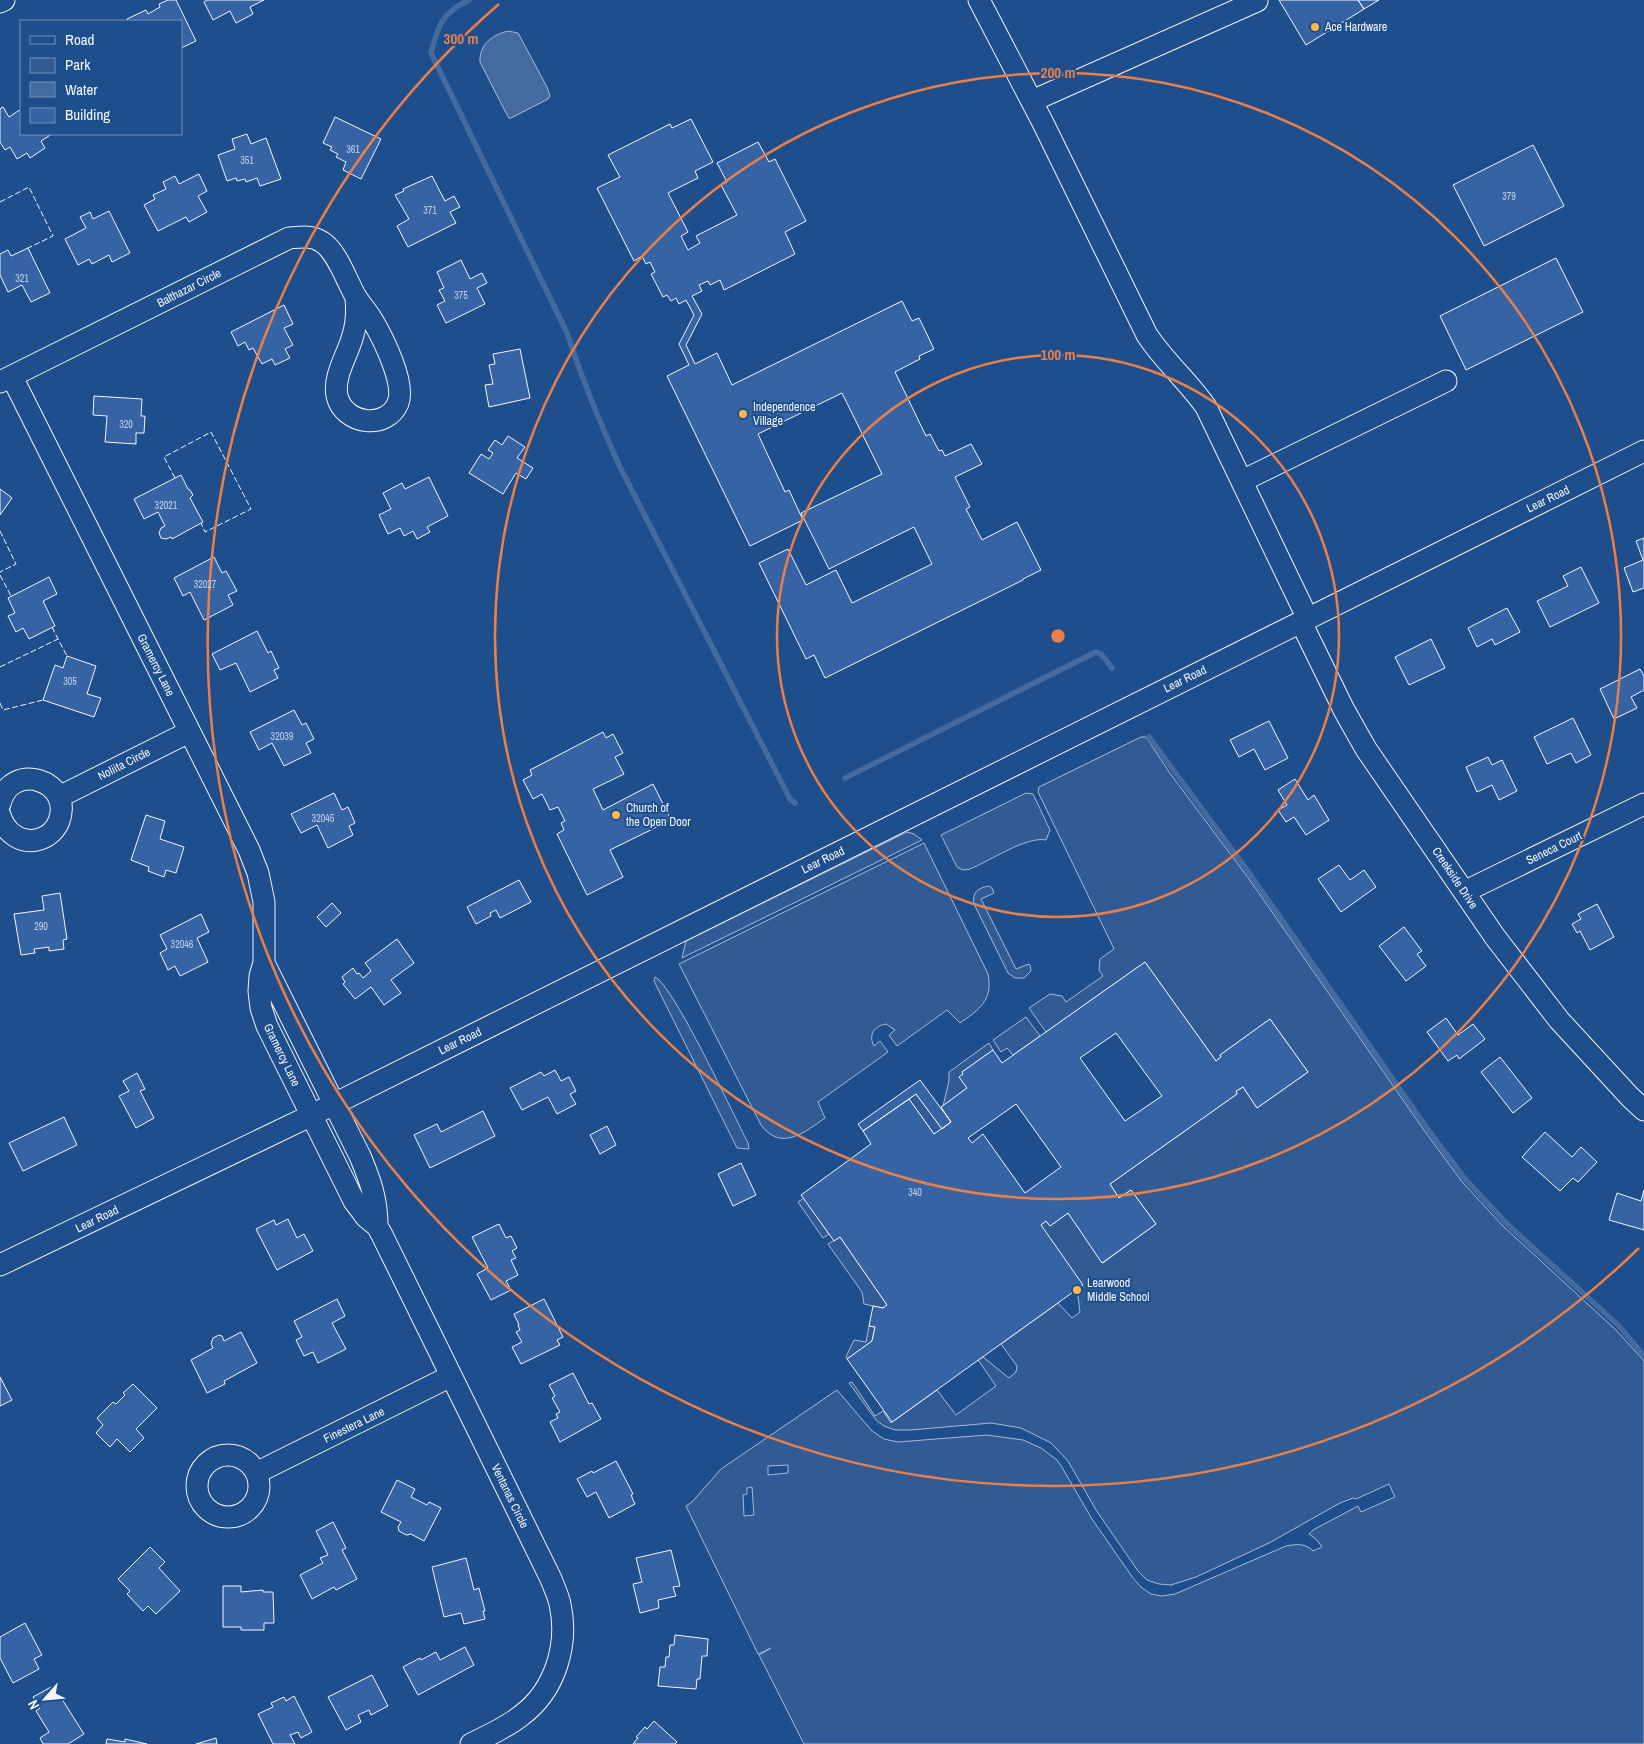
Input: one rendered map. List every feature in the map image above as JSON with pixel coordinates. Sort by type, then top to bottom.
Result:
[{"type":"street","points":[[0,2],[4,0]]},
{"type":"street","name":"Creekside Drive","points":[[979,0],[1032,101],[1147,335],[1158,351],[1193,388],[1206,407],[1242,481],[1344,710],[1366,749],[1496,937],[1559,1020],[1644,1110]]},
{"type":"street","points":[[1032,101],[1257,1]]},
{"type":"street","name":"Balthazar Circle","points":[[6,379],[289,238],[308,236],[324,242],[334,254],[356,298],[372,318],[391,358],[398,377],[400,392],[398,403],[391,412],[379,420],[368,422],[356,420],[344,410],[337,397],[336,382],[354,333],[357,315],[356,298]]},
{"type":"street","name":"Gramercy Lane","points":[[6,379],[190,732],[249,850],[258,872],[264,902],[264,963],[260,976],[259,991],[261,1008],[267,1026],[312,1114]]},
{"type":"street","points":[[1242,481],[1446,381]]},
{"type":"street","name":"Lear Road","points":[[0,1265],[335,1103],[1644,451]]},
{"type":"street","name":"Noliita Circle","points":[[58,797],[190,732]]},
{"type":"street","points":[[0,804],[2,797],[10,786],[25,779],[41,780],[48,784],[58,797],[62,810],[58,824],[49,835],[39,840],[28,841],[12,835],[5,827],[0,815]]},
{"type":"street","name":"Seneca Court","points":[[1464,892],[1644,804]]},
{"type":"street","name":"Gramercy Lane","points":[[264,963],[335,1103]]},
{"type":"street","name":"Ventanas Circle","points":[[335,1103],[371,1184],[377,1206],[377,1226]]},
{"type":"street","name":"Ventanas Circle","points":[[312,1114],[354,1201],[366,1217],[377,1226],[551,1579],[560,1603],[563,1627],[561,1651],[548,1686],[524,1714],[504,1728],[471,1744]]},
{"type":"street","name":"Finestera Lane","points":[[256,1473],[452,1376]]},
{"type":"green space","name":"Learwood Middle School","points":[[1141,737],[1146,737],[1169,772],[1249,879],[1463,1183],[1504,1227],[1616,1330],[1644,1361],[1644,1744],[804,1744],[759,1655],[771,1648],[758,1654],[686,1506],[692,1502],[721,1469],[837,1390],[872,1431],[884,1439],[898,1442],[987,1435],[1023,1440],[1041,1448],[1057,1460],[1092,1519],[1133,1578],[1151,1594],[1162,1596],[1175,1594],[1286,1546],[1301,1545],[1313,1551],[1322,1547],[1309,1534],[1313,1530],[1358,1506],[1361,1512],[1395,1497],[1389,1484],[1356,1499],[1353,1498],[1340,1503],[1269,1543],[1196,1577],[1171,1585],[1159,1584],[1147,1580],[1138,1571],[1096,1510],[1068,1461],[1051,1443],[1021,1428],[991,1423],[895,1430],[884,1426],[876,1420],[849,1383],[852,1382],[875,1416],[883,1411],[891,1423],[937,1390],[956,1415],[996,1386],[978,1360],[983,1357],[1009,1378],[1016,1372],[1017,1366],[1001,1344],[1058,1303],[1072,1318],[1080,1312],[1077,1289],[1041,1225],[1046,1221],[1050,1226],[1068,1213],[1103,1263],[1156,1224],[1131,1190],[1119,1198],[1110,1184],[1237,1094],[1236,1091],[1243,1087],[1257,1108],[1308,1072],[1270,1019],[1220,1055],[1221,1057],[1216,1061],[1145,962],[1046,1032],[1029,1008],[1050,994],[1062,996],[1066,1002],[1103,976],[1099,970],[1100,959],[1114,949],[1038,792],[1039,787]],"holes":[[[788,1465],[788,1473],[768,1475],[768,1466]],[[752,1487],[754,1515],[744,1516],[743,1495],[747,1494],[747,1488]]]},
{"type":"green space","points":[[1026,793],[1033,794],[1050,830],[1046,840],[1018,845],[970,869],[963,870],[957,867],[941,835]]},
{"type":"green space","points":[[907,832],[914,834],[922,840],[682,958],[686,941]]},
{"type":"green space","points":[[924,843],[988,974],[989,991],[987,997],[974,1013],[960,1023],[947,1010],[897,1046],[889,1035],[895,1030],[886,1024],[878,1027],[873,1032],[872,1042],[874,1046],[880,1041],[888,1052],[818,1102],[825,1118],[793,1137],[777,1137],[769,1133],[761,1125],[679,964]]},
{"type":"green space","points":[[989,886],[994,893],[981,899],[1016,969],[1030,965],[1031,971],[1024,978],[1015,978],[1008,973],[974,904],[974,896],[977,891]]},
{"type":"green space","points":[[655,977],[676,1003],[689,1026],[748,1143],[749,1149],[737,1148],[654,981]]},
{"type":"green space","points":[[1026,1017],[1040,1036],[1013,1055],[1007,1048],[1001,1052],[993,1040]]},
{"type":"green space","points":[[989,1043],[993,1050],[962,1072],[963,1074],[960,1077],[967,1088],[943,1106],[949,1081],[949,1072]]},
{"type":"green space","points":[[916,1094],[942,1129],[934,1134],[909,1099]]},
{"type":"green space","points":[[804,1198],[829,1234],[823,1238],[798,1202]]},
{"type":"green space","points":[[840,1237],[887,1305],[883,1308],[864,1304],[862,1292],[828,1244]]},
{"type":"green space","points":[[869,1326],[875,1327],[872,1341],[847,1359],[846,1357],[854,1340],[866,1342]]},
{"type":"water","points":[[508,31],[518,33],[550,96],[548,99],[511,118],[506,113],[480,62],[484,46],[492,38]]},
{"type":"building","points":[[168,0],[176,0],[196,41],[182,48],[182,20],[127,19],[146,10],[148,14],[160,7],[159,4]]},
{"type":"building","points":[[207,0],[264,0],[250,7],[253,14],[236,23],[230,11],[213,20],[204,2]]},
{"type":"building","name":"Ace Hardware","points":[[1279,0],[1358,0],[1364,9],[1306,45]]},
{"type":"building","points":[[1358,0],[1379,0],[1364,9]]},
{"type":"building","points":[[3,107],[9,117],[20,110],[20,135],[50,135],[41,141],[45,148],[30,158],[27,153],[17,159],[10,147],[5,150],[0,142],[0,109]]},
{"type":"building","points":[[335,117],[381,139],[361,179],[343,170],[346,162],[336,157],[338,154],[330,150],[332,147],[323,143]]},
{"type":"building","name":"Independence Village","points":[[691,119],[713,162],[695,171],[698,178],[668,193],[688,232],[681,236],[688,250],[700,243],[696,236],[737,215],[721,185],[727,182],[717,163],[758,142],[769,162],[775,159],[806,221],[785,232],[795,254],[724,290],[720,280],[710,285],[708,281],[699,285],[702,291],[692,296],[702,314],[686,345],[695,364],[717,353],[732,385],[902,301],[912,321],[919,318],[934,349],[919,356],[920,359],[895,372],[926,436],[930,434],[939,451],[942,450],[945,456],[971,444],[982,464],[955,477],[970,507],[966,509],[982,540],[1017,522],[1041,570],[825,678],[814,655],[806,659],[759,563],[788,549],[806,585],[836,570],[852,603],[932,564],[914,527],[829,569],[801,513],[882,474],[842,393],[758,434],[785,492],[789,490],[803,520],[750,546],[667,376],[689,365],[679,344],[694,315],[686,300],[679,304],[676,298],[671,301],[667,295],[663,297],[651,274],[655,272],[650,262],[646,264],[642,256],[634,261],[597,188],[620,177],[608,155],[670,124],[672,128]]},
{"type":"building","points":[[247,134],[251,144],[266,138],[281,179],[260,186],[257,178],[246,182],[245,179],[237,181],[236,178],[227,181],[218,155],[235,149],[232,139]]},
{"type":"building","points":[[1533,145],[1564,206],[1484,246],[1453,185]]},
{"type":"building","points":[[199,174],[207,191],[198,196],[207,212],[189,222],[186,217],[158,231],[144,205],[155,199],[153,195],[166,189],[163,182],[175,176],[179,184]]},
{"type":"building","points":[[432,176],[445,201],[454,196],[460,207],[450,212],[456,223],[408,247],[397,226],[409,219],[395,195],[404,191],[403,189]]},
{"type":"building","points":[[109,211],[130,253],[112,262],[109,255],[92,264],[89,259],[78,265],[65,239],[86,228],[80,217],[90,212],[93,219]]},
{"type":"building","points":[[28,248],[50,293],[31,302],[22,285],[8,292],[0,275],[0,254],[8,250],[11,256]]},
{"type":"building","points":[[1556,258],[1583,312],[1466,370],[1440,316]]},
{"type":"building","points":[[461,260],[470,279],[482,273],[487,283],[477,288],[485,304],[446,323],[437,305],[445,301],[439,290],[444,288],[437,272]]},
{"type":"building","points":[[284,305],[293,324],[284,328],[293,345],[285,349],[290,358],[275,365],[272,359],[262,364],[253,348],[249,350],[245,342],[238,346],[231,332]]},
{"type":"building","points":[[520,349],[530,398],[489,407],[485,385],[493,384],[489,365],[495,364],[493,354]]},
{"type":"building","points":[[94,396],[142,399],[141,416],[145,416],[144,433],[136,433],[136,444],[105,442],[107,416],[93,415]]},
{"type":"building","points":[[508,436],[525,447],[517,458],[533,468],[526,479],[516,473],[503,494],[469,473],[481,454],[489,459],[493,453],[488,450],[495,440],[502,445]]},
{"type":"building","points":[[181,475],[193,495],[190,498],[203,522],[172,539],[171,537],[161,538],[159,533],[161,528],[165,526],[158,512],[144,519],[134,499]]},
{"type":"building","points":[[429,477],[448,516],[427,527],[430,532],[417,539],[413,531],[404,536],[400,528],[388,534],[379,515],[391,509],[383,493],[402,483],[405,489]]},
{"type":"building","points":[[0,489],[12,498],[0,515]]},
{"type":"building","points":[[1644,538],[1644,588],[1633,592],[1624,568],[1643,560],[1636,541]]},
{"type":"building","points":[[214,557],[222,573],[226,571],[237,591],[228,595],[233,605],[204,620],[190,592],[183,596],[174,578]]},
{"type":"building","points":[[1581,567],[1599,603],[1550,627],[1537,601],[1568,586],[1563,576]]},
{"type":"building","points":[[49,577],[57,594],[43,601],[55,626],[29,639],[23,628],[16,632],[8,616],[15,613],[8,598]]},
{"type":"building","points":[[1507,608],[1520,632],[1495,645],[1492,639],[1477,647],[1468,628]]},
{"type":"building","points":[[257,631],[268,653],[271,651],[279,668],[274,670],[278,678],[250,692],[236,663],[220,670],[212,654]]},
{"type":"building","points":[[1431,639],[1445,668],[1409,685],[1395,657]]},
{"type":"building","points":[[67,656],[96,666],[87,694],[101,698],[94,717],[43,700],[55,665],[63,668]]},
{"type":"building","points":[[1640,669],[1644,676],[1644,690],[1631,697],[1637,708],[1614,719],[1600,689]]},
{"type":"building","points":[[294,710],[302,725],[306,723],[314,739],[306,743],[311,753],[284,766],[272,743],[259,750],[250,732]]},
{"type":"building","points":[[1573,718],[1591,755],[1576,763],[1571,753],[1547,764],[1534,737]]},
{"type":"building","points":[[1269,721],[1288,758],[1265,770],[1254,749],[1239,757],[1230,740]]},
{"type":"building","name":"Church of the Open Door","points":[[603,732],[606,738],[613,734],[623,753],[615,757],[624,774],[593,789],[603,810],[653,784],[671,820],[610,850],[623,877],[587,895],[557,834],[564,830],[561,823],[565,821],[558,807],[550,810],[542,794],[533,799],[523,780],[532,775],[530,770]]},
{"type":"building","points":[[1488,757],[1492,765],[1502,760],[1517,791],[1499,800],[1492,785],[1477,792],[1466,767]]},
{"type":"building","points":[[1295,779],[1308,800],[1314,795],[1329,820],[1306,835],[1294,817],[1286,822],[1278,810],[1287,805],[1278,790]]},
{"type":"building","points":[[334,793],[342,810],[348,807],[355,823],[349,826],[353,835],[328,848],[317,825],[301,833],[291,814]]},
{"type":"building","points":[[146,815],[165,821],[160,839],[184,847],[176,873],[166,870],[164,877],[148,871],[149,867],[131,860]]},
{"type":"building","points":[[1339,865],[1350,880],[1364,870],[1376,887],[1341,912],[1318,879]]},
{"type":"building","points":[[519,880],[531,902],[500,918],[496,910],[490,913],[491,916],[476,924],[467,907]]},
{"type":"building","points":[[60,893],[67,939],[63,940],[64,949],[49,951],[49,947],[34,949],[35,953],[21,955],[14,914],[44,910],[42,896]]},
{"type":"building","points":[[332,903],[341,913],[326,927],[317,917]]},
{"type":"building","points":[[1597,904],[1614,937],[1590,950],[1580,931],[1577,933],[1572,924],[1581,919],[1578,914]]},
{"type":"building","points":[[201,914],[209,932],[197,938],[208,962],[180,976],[175,966],[168,970],[160,953],[167,949],[160,935]]},
{"type":"building","points":[[1404,927],[1422,951],[1417,954],[1426,966],[1406,981],[1379,946]]},
{"type":"building","points":[[397,939],[414,963],[391,980],[401,993],[384,1005],[371,987],[355,999],[343,984],[345,982],[342,977],[353,968],[363,978],[371,971],[365,963]]},
{"type":"building","name":"Learwood Middle School","points":[[1145,962],[1216,1061],[1221,1057],[1220,1055],[1270,1019],[1308,1072],[1257,1108],[1243,1087],[1236,1091],[1237,1094],[1110,1184],[1119,1198],[1131,1190],[1156,1224],[1102,1263],[1068,1213],[1050,1226],[1046,1221],[1041,1225],[1083,1285],[892,1422],[847,1359],[872,1341],[875,1327],[869,1326],[873,1306],[883,1308],[887,1305],[840,1237],[834,1241],[801,1195],[871,1144],[863,1131],[909,1099],[934,1134],[951,1122],[941,1107],[967,1088],[959,1077],[963,1074],[962,1072],[993,1050],[1002,1063]],"holes":[[[1116,1033],[1162,1096],[1125,1121],[1080,1058]],[[1016,1104],[1061,1167],[1025,1193],[983,1134],[972,1143],[968,1138]]]},
{"type":"building","points":[[1446,1018],[1458,1035],[1473,1024],[1485,1039],[1459,1059],[1457,1055],[1448,1061],[1427,1032]]},
{"type":"building","points":[[1500,1057],[1532,1098],[1513,1113],[1481,1072]]},
{"type":"building","points":[[555,1070],[561,1081],[569,1077],[576,1091],[570,1094],[576,1104],[557,1114],[548,1097],[522,1110],[510,1088],[541,1072],[544,1076]]},
{"type":"building","points":[[137,1073],[145,1089],[140,1091],[154,1118],[136,1128],[119,1096],[129,1091],[123,1081]]},
{"type":"building","points":[[920,1080],[951,1122],[942,1129],[916,1094],[863,1131],[858,1124]]},
{"type":"building","points":[[483,1111],[495,1136],[430,1168],[414,1135],[437,1124],[441,1132]]},
{"type":"building","points":[[64,1117],[77,1145],[23,1171],[9,1143]]},
{"type":"building","points":[[607,1126],[616,1145],[600,1154],[590,1135]]},
{"type":"building","points":[[1545,1132],[1572,1157],[1581,1147],[1597,1162],[1578,1182],[1573,1178],[1560,1191],[1522,1157]]},
{"type":"building","points":[[741,1163],[756,1195],[733,1206],[718,1174]]},
{"type":"building","points":[[1644,1190],[1644,1230],[1609,1220],[1617,1193],[1641,1201]]},
{"type":"building","points":[[288,1219],[297,1238],[304,1234],[313,1251],[277,1270],[256,1229],[274,1220],[276,1225]]},
{"type":"building","points":[[499,1224],[506,1238],[511,1236],[517,1248],[512,1251],[516,1258],[511,1260],[518,1275],[506,1281],[511,1290],[491,1300],[477,1274],[488,1268],[472,1237]]},
{"type":"building","points":[[337,1299],[345,1316],[332,1323],[346,1349],[318,1363],[313,1352],[304,1356],[296,1340],[302,1337],[294,1321]]},
{"type":"building","points":[[544,1299],[563,1337],[557,1340],[560,1345],[521,1364],[512,1347],[522,1342],[516,1332],[520,1330],[514,1314]]},
{"type":"building","points":[[241,1332],[257,1363],[224,1381],[225,1384],[207,1393],[191,1360],[213,1348],[211,1344],[213,1338],[219,1335],[222,1336],[224,1341]]},
{"type":"building","points":[[573,1373],[589,1404],[592,1403],[601,1419],[560,1442],[550,1422],[558,1418],[556,1414],[560,1412],[552,1398],[555,1396],[549,1385]]},
{"type":"building","points":[[0,1377],[12,1400],[0,1406]]},
{"type":"building","points":[[133,1384],[157,1408],[136,1429],[144,1438],[130,1452],[117,1439],[110,1447],[96,1433],[103,1425],[97,1418],[113,1402],[116,1404],[125,1395],[123,1393]]},
{"type":"building","points":[[616,1461],[633,1494],[631,1495],[635,1504],[609,1518],[596,1492],[587,1497],[577,1479]]},
{"type":"building","points":[[397,1480],[415,1489],[411,1497],[427,1505],[429,1502],[441,1508],[424,1541],[411,1534],[406,1535],[399,1531],[398,1527],[401,1522],[381,1512]]},
{"type":"building","points":[[333,1522],[346,1548],[342,1550],[357,1579],[336,1590],[334,1587],[312,1599],[300,1575],[323,1563],[320,1558],[328,1555],[316,1531]]},
{"type":"building","points":[[150,1547],[165,1562],[159,1568],[180,1591],[156,1614],[148,1606],[143,1611],[127,1594],[130,1591],[118,1579]]},
{"type":"building","points":[[671,1550],[680,1586],[673,1587],[676,1596],[658,1600],[659,1608],[640,1613],[633,1584],[642,1582],[636,1558]]},
{"type":"building","points":[[466,1558],[474,1590],[479,1588],[485,1611],[483,1611],[485,1619],[464,1624],[461,1613],[444,1617],[432,1567]]},
{"type":"building","points":[[223,1586],[241,1586],[241,1592],[263,1590],[263,1592],[273,1592],[274,1623],[264,1623],[264,1630],[241,1630],[241,1627],[223,1627]]},
{"type":"building","points":[[25,1623],[42,1655],[34,1659],[39,1669],[13,1683],[0,1658],[0,1637]]},
{"type":"building","points":[[675,1635],[708,1639],[707,1656],[702,1656],[700,1679],[697,1679],[696,1689],[658,1686],[660,1667],[665,1667],[666,1657],[669,1657],[670,1645],[674,1645]]},
{"type":"building","points":[[465,1647],[474,1665],[418,1695],[403,1667],[436,1652],[440,1660]]},
{"type":"building","points":[[372,1675],[388,1706],[371,1715],[369,1710],[358,1715],[361,1722],[346,1730],[328,1697]]},
{"type":"building","points":[[51,1687],[58,1698],[60,1696],[84,1734],[68,1744],[43,1744],[40,1738],[49,1732],[36,1711],[40,1708],[33,1697]]},
{"type":"building","points":[[294,1696],[312,1732],[301,1738],[298,1732],[290,1735],[295,1744],[273,1744],[258,1714],[273,1707],[271,1703],[284,1697],[286,1701]]},
{"type":"building","points":[[654,1721],[677,1742],[675,1744],[633,1744],[638,1738],[636,1737],[645,1727],[647,1729]]},
{"type":"building","points":[[216,1738],[217,1744],[196,1744]]},
{"type":"building","points":[[107,1739],[125,1742],[125,1739],[147,1744],[106,1744]]},
{"type":"waterway","points":[[469,0],[453,10],[442,21],[431,53],[567,333],[605,434],[620,467],[790,799],[795,803]]},
{"type":"waterway","points":[[845,778],[1096,652],[1102,655],[1112,668]]},
{"type":"waterway","points":[[1149,737],[1252,877],[1429,1131],[1465,1179],[1507,1224],[1618,1325],[1644,1356]]},
{"type":"fence","points":[[0,202],[29,187],[53,236],[28,248]]},
{"type":"fence","points":[[175,478],[164,457],[211,432],[251,509],[205,532],[201,523]]},
{"type":"fence","points":[[0,531],[16,564],[0,572]]},
{"type":"fence","points":[[0,575],[11,596]]},
{"type":"fence","points":[[52,627],[58,639]]},
{"type":"fence","points":[[0,667],[58,639],[67,656]]},
{"type":"fence","points":[[0,703],[3,710],[43,700]]},
{"type":"place","name":"Ace Hardware","points":[[1315,27]]},
{"type":"place","name":"Independence Village","points":[[743,414]]},
{"type":"place","name":"Church of the Open Door","points":[[616,815]]},
{"type":"place","name":"Learwood Middle School","points":[[1077,1290]]}]
